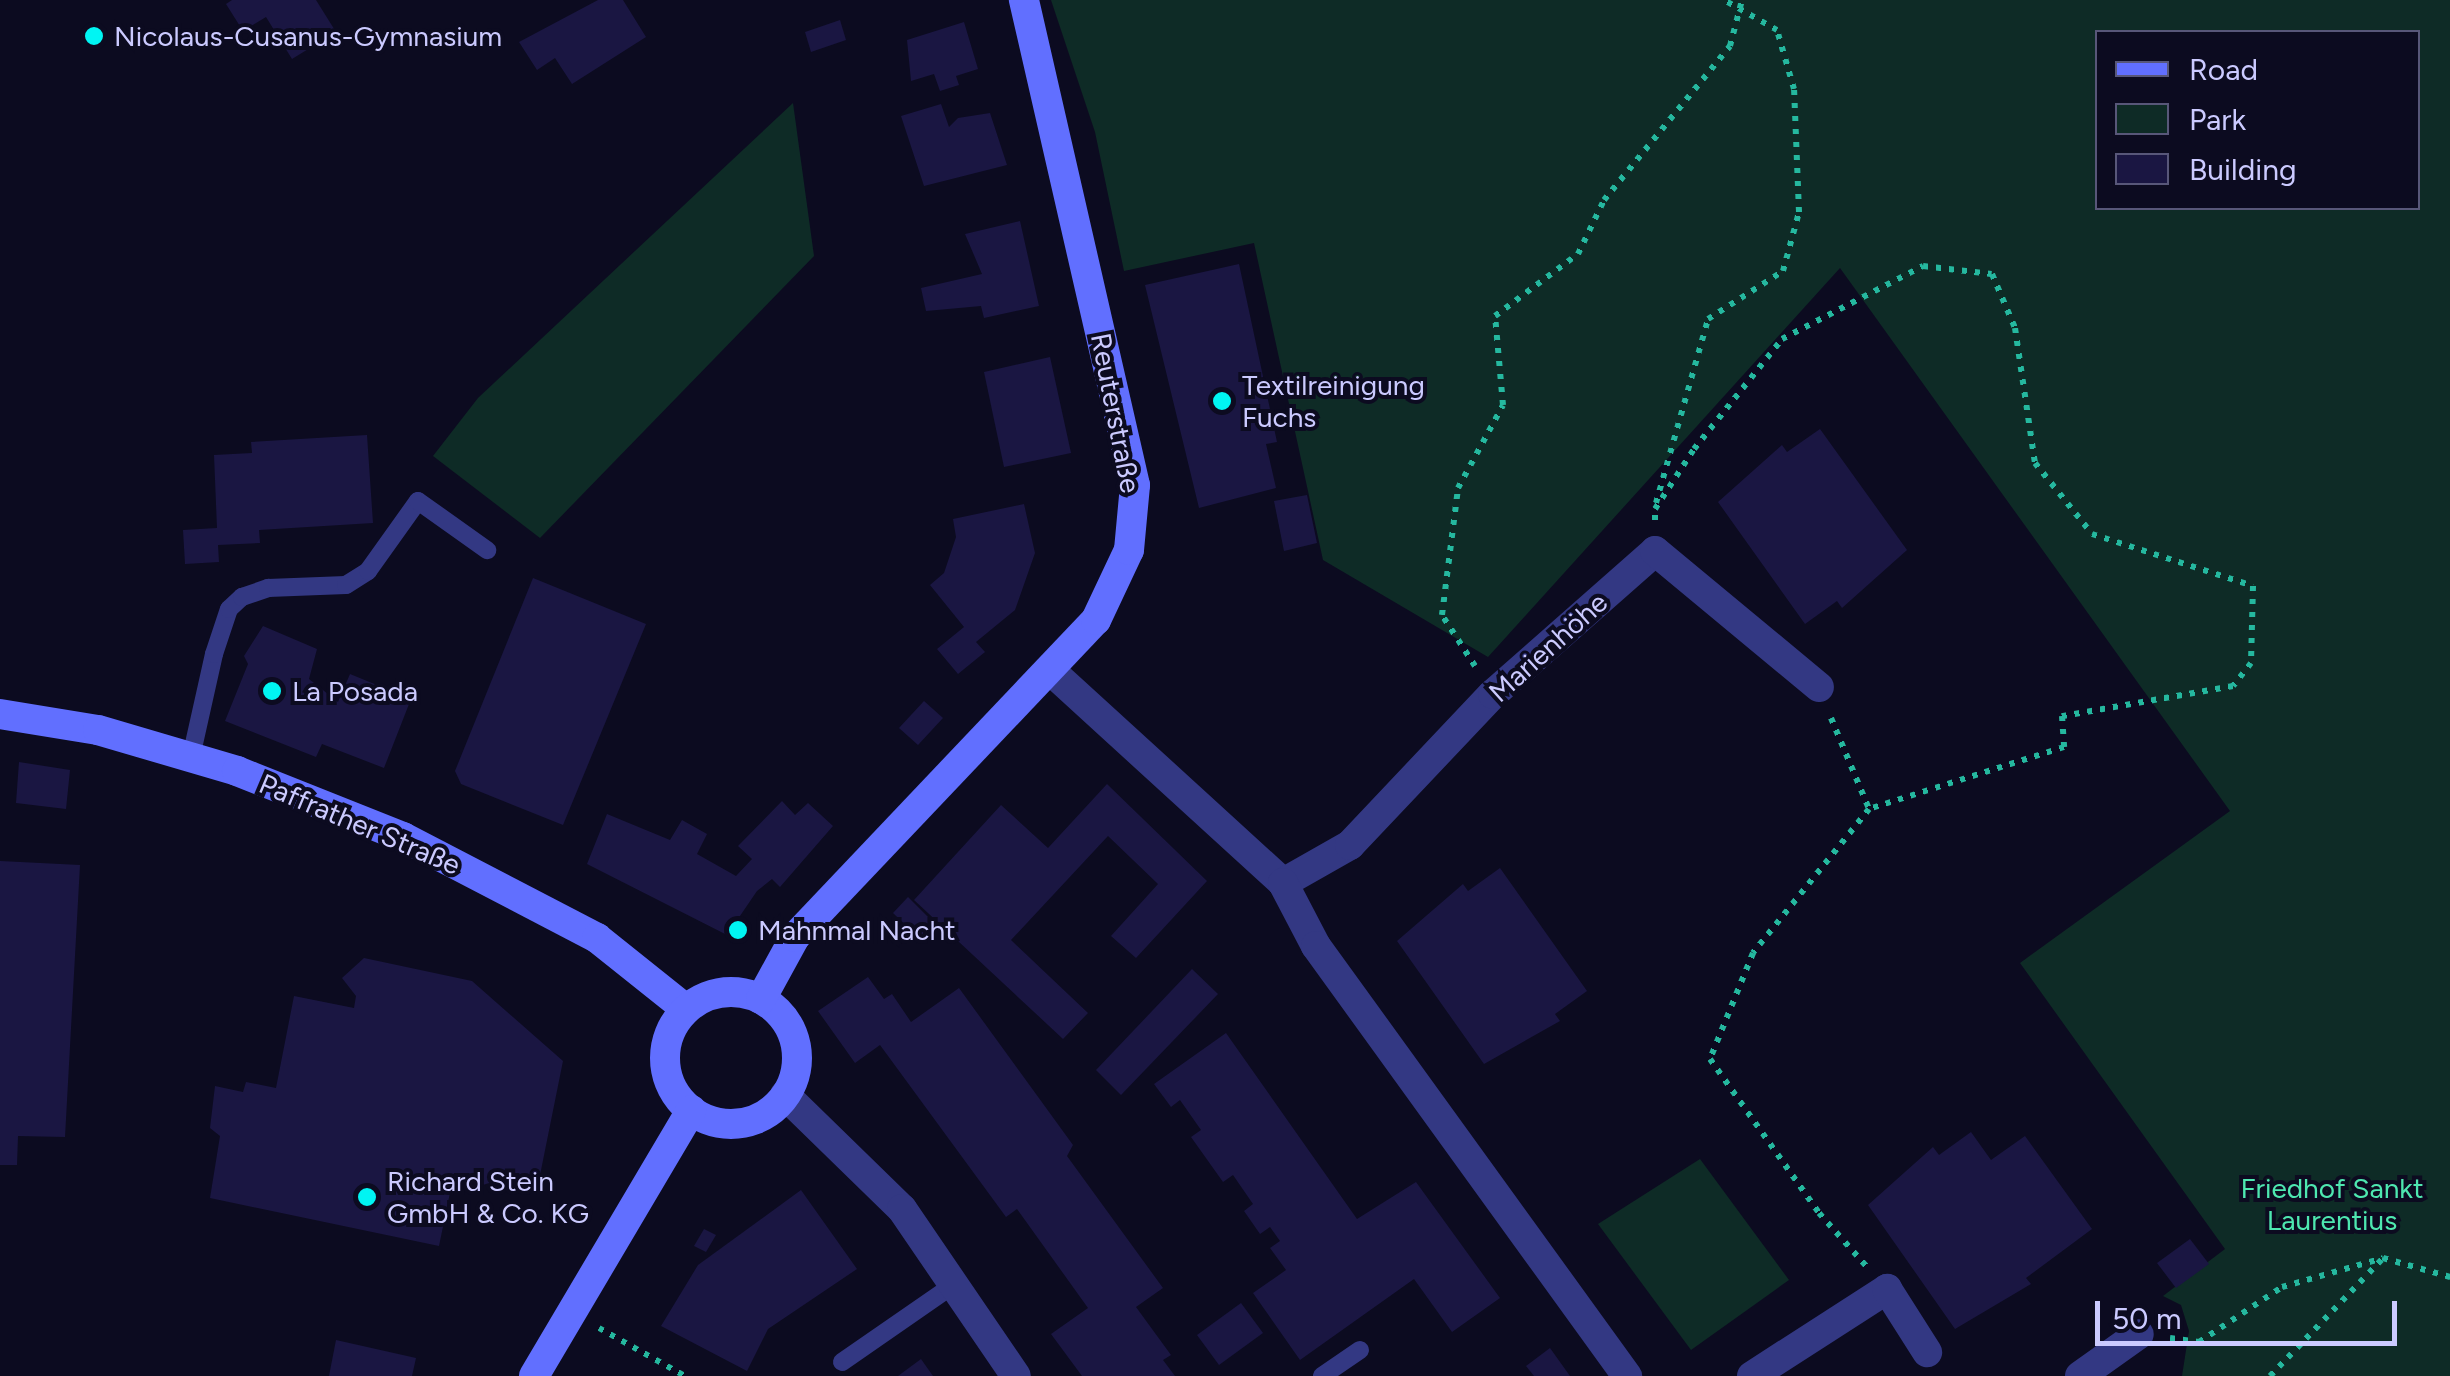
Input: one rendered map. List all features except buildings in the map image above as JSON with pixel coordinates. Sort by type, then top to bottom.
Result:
[{"type":"street","name":"Reuterstraße","points":[[761,999],[795,937],[1096,620],[1129,550],[1135,486],[1024,0]]},
{"type":"street","points":[[1655,551],[1818,687]]},
{"type":"street","name":"Marienhöhe","points":[[1283,883],[1350,845],[1494,694],[1655,551]]},
{"type":"street","points":[[1050,670],[1283,883],[1316,946],[1627,1376]]},
{"type":"street","name":"Paffrather Straße","points":[[0,714],[98,730],[191,758],[403,837],[555,914],[636,964],[686,1009]]},
{"type":"street","points":[[714,994],[761,999],[795,1042],[785,1095],[741,1122],[691,1110],[670,1084],[664,1052],[686,1009],[714,994]]},
{"type":"street","points":[[785,1095],[902,1210],[1016,1376]]},
{"type":"street","points":[[534,1376],[691,1110]]},
{"type":"street","points":[[1752,1376],[1887,1289],[1927,1352]]},
{"type":"street","points":[[2080,1376],[2138,1334]]},
{"type":"lane","points":[[191,758],[214,654],[230,609],[242,596],[268,588],[346,585],[368,570],[418,501],[486,550]]},
{"type":"lane","points":[[842,1362],[953,1285]]},
{"type":"lane","points":[[1322,1376],[1360,1350]]},
{"type":"path","points":[[1655,551],[1655,509],[1708,319],[1783,271],[1799,212],[1794,90],[1777,30],[1742,2],[1724,0]]},
{"type":"path","points":[[1494,694],[1442,616],[1458,488],[1503,405],[1494,316],[1578,254],[1604,200],[1730,46],[1742,2]]},
{"type":"path","points":[[1655,509],[1782,339],[1923,266],[1992,274],[2015,328],[2035,463],[2092,534],[2253,586],[2251,662],[2233,686],[2062,716],[2064,747],[1869,809],[1753,953],[1710,1059],[1819,1214],[1887,1289]]},
{"type":"path","points":[[1818,687],[1869,809]]},
{"type":"path","points":[[2138,1334],[2199,1342],[2282,1287],[2383,1258],[2450,1277]]},
{"type":"path","points":[[2270,1376],[2383,1258]]},
{"type":"path","points":[[572,1312],[685,1376]]},
{"type":"green space","name":"Friedhof Sankt Laurentius","points":[[1051,0],[2450,0],[2450,1376],[2182,1376],[2189,1331],[2181,1305],[2163,1296],[2225,1249],[2020,963],[2230,811],[1840,268],[1488,657],[1323,560],[1254,243],[1124,271],[1095,132]]},
{"type":"green space","points":[[793,103],[814,256],[540,538],[433,456],[478,398]]},
{"type":"green space","points":[[1700,1159],[1789,1280],[1691,1350],[1598,1224]]},
{"type":"place","name":"Nicolaus-Cusanus-Gymnasium","points":[[94,36]]},
{"type":"place","name":"Textilreinigung Fuchs","points":[[1222,401]]},
{"type":"place","name":"La Posada","points":[[272,691]]},
{"type":"place","name":"Mahnmal Nacht","points":[[738,930]]},
{"type":"place","name":"Richard Stein GmbH & Co. KG","points":[[367,1197]]}]
